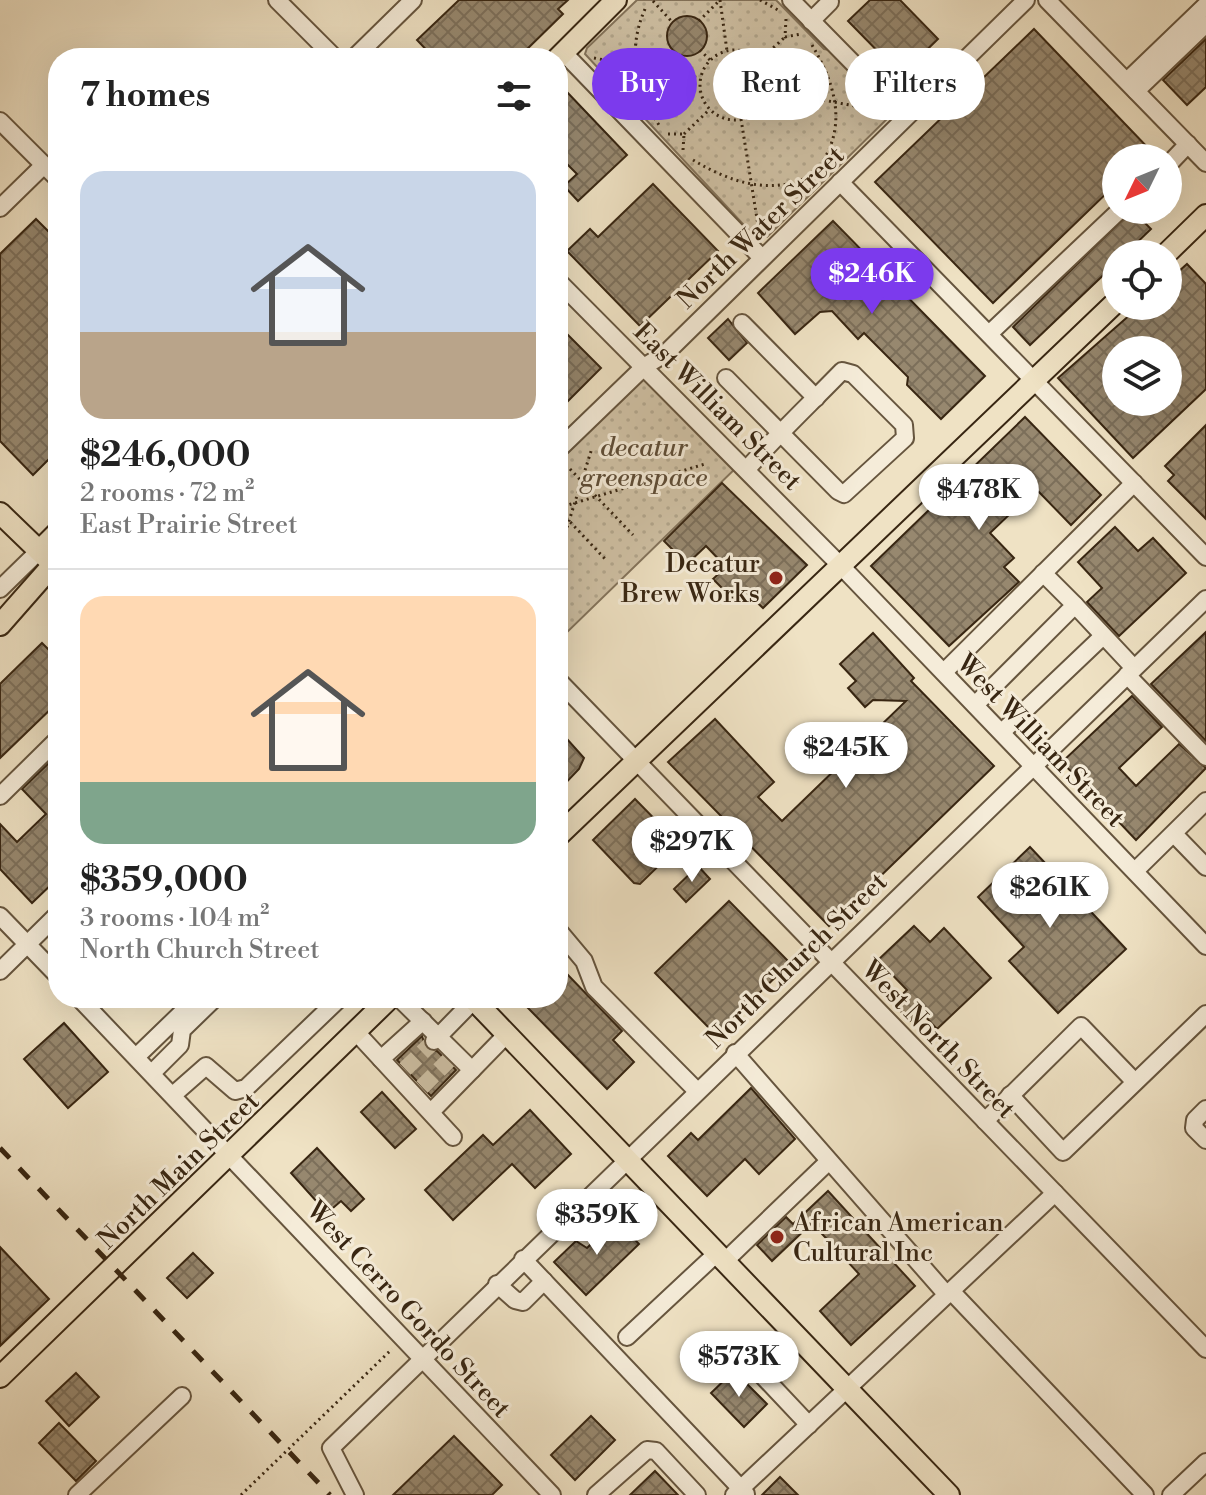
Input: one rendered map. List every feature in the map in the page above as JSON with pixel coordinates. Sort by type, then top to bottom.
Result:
[{"type":"main road","points":[[567,48],[616,0]]},
{"type":"main road","points":[[1180,240],[1206,215]]},
{"type":"main road","points":[[568,827],[1102,316]]},
{"type":"main road","points":[[0,513],[48,557]]},
{"type":"main road","points":[[0,625],[48,566]]},
{"type":"main road","name":"North Main Street","points":[[0,1377],[380,1008]]},
{"type":"main road","points":[[482,1008],[949,1495]]},
{"type":"street","points":[[364,48],[413,0]]},
{"type":"street","name":"North Water Street","points":[[977,48],[1026,0]]},
{"type":"street","points":[[1047,0],[1206,163]]},
{"type":"street","points":[[284,2],[326,48]]},
{"type":"street","points":[[806,28],[830,2]]},
{"type":"street","points":[[789,3],[806,28],[845,63]]},
{"type":"street","points":[[1132,86],[1206,5]]},
{"type":"street","points":[[1132,86],[1206,24]]},
{"type":"street","points":[[568,63],[762,258]]},
{"type":"street","name":"North Water Street","points":[[568,440],[645,366],[665,354],[903,120]]},
{"type":"street","points":[[0,121],[48,169]]},
{"type":"street","points":[[1182,150],[1188,144]]},
{"type":"street","points":[[0,208],[44,165]]},
{"type":"street","points":[[840,182],[1206,557]]},
{"type":"street","points":[[989,334],[1105,224]]},
{"type":"street","name":"East William Street","points":[[568,291],[842,567]]},
{"type":"street","points":[[742,323],[816,398]]},
{"type":"street","points":[[726,378],[781,434],[844,494],[905,438],[904,425],[847,371],[842,371],[816,398],[781,434],[747,469]]},
{"type":"street","points":[[944,672],[1134,483]]},
{"type":"street","points":[[0,589],[48,563]]},
{"type":"street","name":"West William Street","points":[[842,567],[1206,946]]},
{"type":"street","points":[[1043,573],[1103,636],[1130,672],[1206,757]]},
{"type":"street","name":"North Church Street","points":[[355,1495],[331,1448],[696,1090],[1206,599]]},
{"type":"street","points":[[975,705],[1075,605]]},
{"type":"street","points":[[1002,732],[1103,636]]},
{"type":"street","name":"West North Street","points":[[568,690],[1206,1349]]},
{"type":"street","points":[[0,796],[48,749]]},
{"type":"street","points":[[1135,871],[1206,801]]},
{"type":"street","points":[[1174,834],[1206,867]]},
{"type":"street","points":[[0,916],[48,966]]},
{"type":"street","points":[[0,971],[48,924]]},
{"type":"street","points":[[568,942],[584,961],[594,987],[696,1090]]},
{"type":"street","name":"West Cerro Gordo Street","points":[[89,1008],[552,1495]]},
{"type":"street","points":[[136,1057],[187,1008]]},
{"type":"street","points":[[152,1073],[182,1040],[182,1030],[205,1008]]},
{"type":"street","points":[[182,1040],[235,1091],[246,1088],[330,1008]]},
{"type":"street","points":[[409,1008],[453,1057],[472,1070]]},
{"type":"street","points":[[436,1039],[465,1008]]},
{"type":"street","points":[[1010,1095],[1063,1152],[1206,1014]]},
{"type":"street","points":[[381,1059],[423,1021]]},
{"type":"street","points":[[985,1121],[1081,1026],[1135,1082]]},
{"type":"street","points":[[356,1032],[418,1091],[453,1137]]},
{"type":"street","points":[[431,1112],[507,1034]]},
{"type":"street","points":[[735,1053],[949,1293],[1145,1495]]},
{"type":"street","points":[[173,1095],[206,1066]]},
{"type":"street","points":[[1206,1109],[1195,1120],[1194,1128],[1206,1140]]},
{"type":"street","points":[[627,1337],[829,1161]]},
{"type":"street","points":[[523,1259],[741,1493],[1055,1193]]},
{"type":"street","points":[[497,1284],[515,1300],[523,1302],[544,1281]]},
{"type":"street","points":[[742,1354],[809,1425]]},
{"type":"street","points":[[77,1495],[182,1396]]},
{"type":"street","points":[[596,1495],[647,1450],[656,1451],[697,1495]]},
{"type":"street","points":[[1171,1495],[1206,1462]]},
{"type":"path","points":[[699,21],[720,0]]},
{"type":"path","points":[[720,0],[727,48]]},
{"type":"path","points":[[760,0],[789,3]]},
{"type":"path","points":[[653,1],[673,23]]},
{"type":"path","points":[[634,48],[645,9]]},
{"type":"path","points":[[785,37],[786,19]]},
{"type":"path","points":[[773,48],[785,37],[806,28]]},
{"type":"path","points":[[812,45],[827,75],[835,103],[835,134],[823,161]]},
{"type":"path","points":[[700,50],[710,60]]},
{"type":"path","points":[[668,134],[684,134],[711,109],[702,94],[701,78],[713,58]]},
{"type":"path","points":[[697,77],[701,78]]},
{"type":"path","points":[[829,102],[845,105]]},
{"type":"path","points":[[656,120],[659,125]]},
{"type":"path","points":[[741,120],[758,225]]},
{"type":"path","points":[[683,150],[684,134]]},
{"type":"path","points":[[693,160],[751,184],[778,185],[806,178]]},
{"type":"path","points":[[568,525],[592,448]]},
{"type":"path","points":[[568,505],[705,464]]},
{"type":"path","points":[[570,469],[633,535]]},
{"type":"path","points":[[569,522],[606,560]]},
{"type":"path","points":[[241,1495],[392,1349]]},
{"type":"green space","points":[[637,0],[776,0],[823,48],[713,48],[713,120],[829,120],[829,50],[835,51],[845,62],[845,120],[886,120],[767,237],[755,237],[646,120],[697,120],[697,48],[592,48],[592,62],[585,54],[587,48]]},
{"type":"green space","name":"decatur greenspace","points":[[645,366],[741,463],[568,631],[568,440]]},
{"type":"building","points":[[459,0],[568,0],[558,9],[563,14],[528,48],[425,48],[417,40]]},
{"type":"building","points":[[870,0],[900,0],[938,39],[929,48],[874,48],[848,21]]},
{"type":"building","points":[[679,17],[695,17],[706,28],[706,44],[697,53],[697,48],[671,48],[668,44],[668,28]]},
{"type":"building","points":[[1034,29],[1144,144],[1102,144],[1102,198],[993,303],[875,182],[939,120],[985,120],[985,76]]},
{"type":"building","points":[[1206,39],[1206,87],[1187,105],[1163,80]]},
{"type":"building","points":[[568,93],[627,155],[578,201],[568,190],[568,182],[577,174],[568,165]]},
{"type":"building","points":[[653,184],[718,251],[640,326],[568,252],[590,229],[598,237]]},
{"type":"building","points":[[36,219],[48,231],[48,460],[33,475],[0,441],[0,254]]},
{"type":"building","points":[[833,221],[985,376],[941,419],[907,385],[908,377],[864,333],[858,339],[832,311],[820,312],[795,334],[758,293]]},
{"type":"building","points":[[1118,224],[1146,224],[1151,229],[1140,240],[1102,240],[1102,276],[1030,345],[1013,327]]},
{"type":"building","points":[[1187,264],[1206,284],[1206,389],[1182,412],[1182,336],[1106,336],[1124,320],[1182,320],[1182,268]]},
{"type":"building","points":[[728,319],[747,343],[729,360],[708,338]]},
{"type":"building","points":[[568,335],[601,368],[568,401]]},
{"type":"building","points":[[1102,339],[1102,416],[1177,416],[1133,458],[1058,378]]},
{"type":"building","points":[[1025,417],[1101,495],[1071,525],[1036,489],[990,533],[1014,558],[1004,567],[1019,582],[949,646],[871,566]]},
{"type":"building","points":[[1206,425],[1206,519],[1168,481],[1174,475],[1165,466]]},
{"type":"building","points":[[722,483],[807,565],[763,608],[745,591],[735,601],[713,579],[726,567],[706,546],[687,564],[664,541]]},
{"type":"building","points":[[1115,527],[1138,551],[1153,538],[1186,573],[1119,636],[1087,602],[1102,588],[1078,562]]},
{"type":"building","points":[[1206,632],[1206,741],[1151,684]]},
{"type":"building","points":[[873,633],[914,678],[911,681],[994,766],[829,926],[668,762],[715,719],[774,782],[758,797],[782,821],[906,701],[873,700],[865,707],[848,688],[856,681],[840,664]]},
{"type":"building","points":[[42,643],[48,649],[48,712],[0,758],[0,684]]},
{"type":"building","points":[[1132,696],[1162,727],[1119,768],[1136,786],[1179,744],[1206,768],[1136,840],[1062,762]]},
{"type":"building","points":[[568,740],[584,758],[568,781]]},
{"type":"building","points":[[48,764],[48,888],[32,903],[0,869],[0,824],[17,842],[46,814],[22,789]]},
{"type":"building","points":[[635,799],[680,845],[640,884],[634,883],[593,840]]},
{"type":"building","points":[[1030,847],[1126,949],[1058,1013],[1009,961],[1024,947],[978,897]]},
{"type":"building","points":[[698,866],[710,879],[686,902],[674,889]]},
{"type":"building","points":[[729,901],[790,963],[716,1035],[655,973]]},
{"type":"building","points":[[914,926],[930,942],[944,928],[991,978],[937,1029],[921,1012],[910,1021],[893,1003],[907,990],[878,960]]},
{"type":"building","points":[[568,975],[622,1031],[613,1040],[634,1062],[607,1089],[528,1008],[568,1008]]},
{"type":"building","points":[[64,1023],[108,1072],[68,1108],[24,1059]]},
{"type":"building","points":[[422,1036],[426,1048],[437,1051],[456,1070],[431,1096],[397,1060]]},
{"type":"building","points":[[751,1088],[795,1139],[759,1174],[745,1159],[707,1196],[668,1156],[691,1133],[698,1140]]},
{"type":"building","points":[[382,1092],[416,1129],[395,1148],[361,1112]]},
{"type":"building","points":[[530,1110],[571,1154],[535,1188],[512,1164],[453,1220],[425,1190],[483,1135],[493,1145]]},
{"type":"building","points":[[317,1148],[364,1199],[351,1211],[341,1201],[327,1213],[291,1173]]},
{"type":"building","points":[[828,1191],[915,1286],[851,1345],[820,1311],[859,1274],[812,1223],[772,1261],[757,1245],[786,1217],[793,1224]]},
{"type":"building","points":[[616,1220],[639,1244],[586,1295],[554,1262],[576,1241],[587,1248]]},
{"type":"building","points":[[0,1247],[49,1299],[0,1346]]},
{"type":"building","points":[[193,1253],[213,1273],[187,1298],[167,1278]]},
{"type":"building","points":[[734,1371],[767,1404],[744,1427],[711,1393]]},
{"type":"building","points":[[76,1373],[99,1397],[69,1426],[46,1401]]},
{"type":"building","points":[[591,1416],[615,1440],[575,1480],[551,1455]]},
{"type":"building","points":[[59,1423],[96,1461],[76,1481],[39,1443]]},
{"type":"building","points":[[454,1436],[502,1485],[492,1495],[393,1495]]},
{"type":"building","points":[[655,1471],[678,1495],[630,1495]]},
{"type":"building","points":[[780,1477],[798,1495],[762,1495]]},
{"type":"tunnel","points":[[405,1069],[434,1041]]},
{"type":"tunnel","points":[[422,1087],[450,1059]]},
{"type":"railway","points":[[0,1148],[330,1495]]},
{"type":"place","name":"Decatur Brew Works","points":[[776,578]]},
{"type":"place","name":"African American Cultural Inc","points":[[777,1237]]}]
